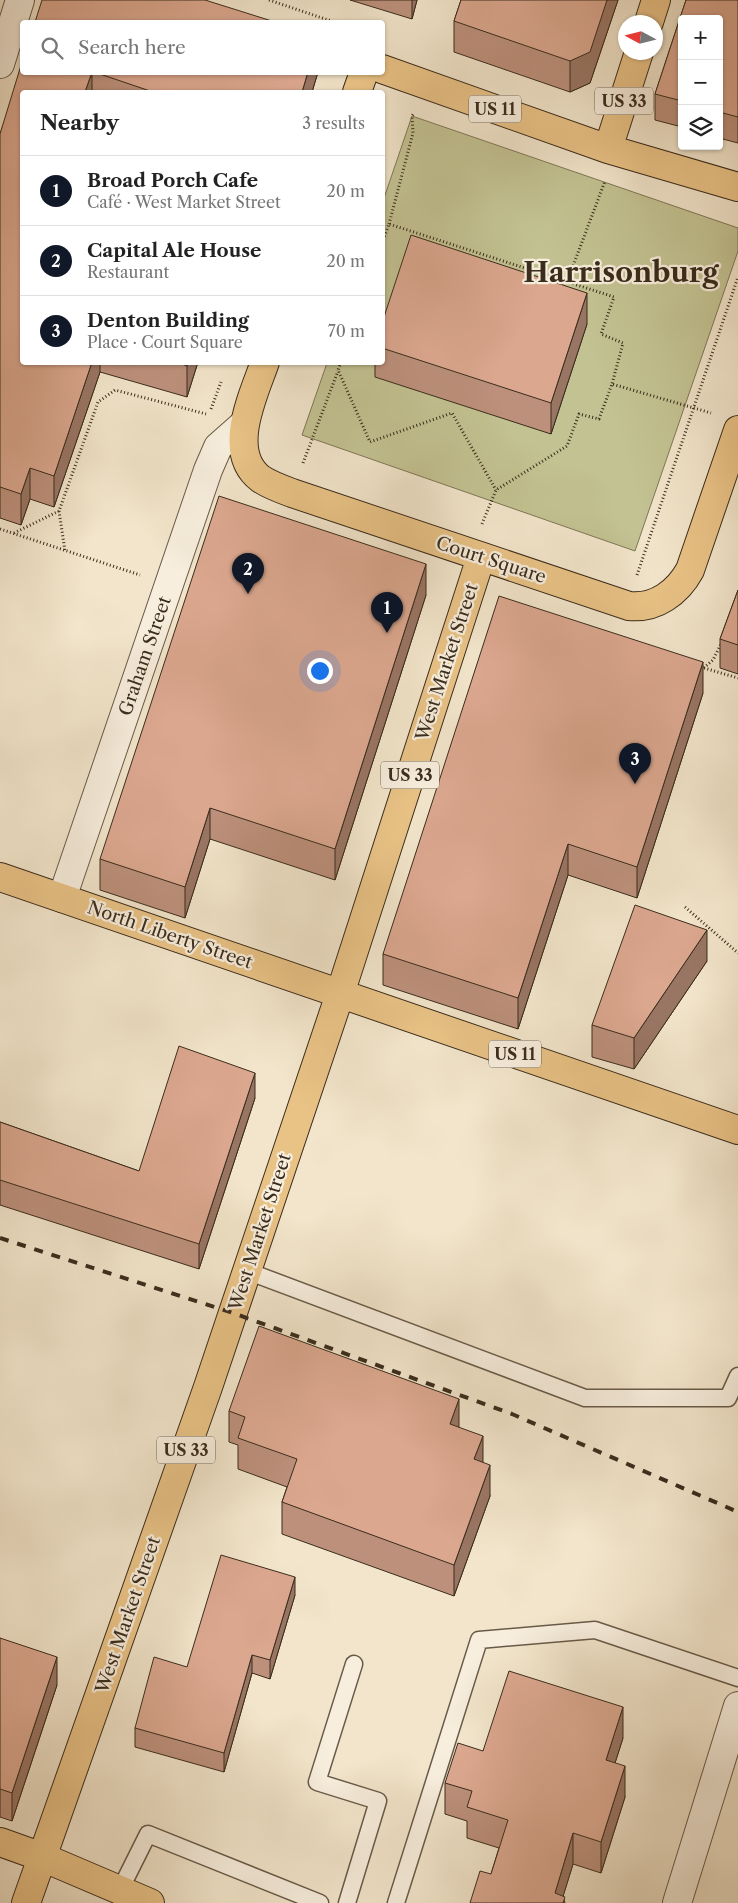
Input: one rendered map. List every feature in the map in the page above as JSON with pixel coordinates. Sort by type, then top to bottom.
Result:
[{"type":"main road","points":[[651,15],[656,0]]},
{"type":"main road","name":"US 33","points":[[612,150],[637,60]]},
{"type":"main road","name":"US 11","points":[[385,70],[612,150],[738,187]]},
{"type":"main road","points":[[358,90],[363,75]]},
{"type":"main road","name":"Court Square","points":[[264,365],[244,424],[245,451],[258,477],[292,494],[629,606],[647,605],[667,597],[684,582],[690,570],[729,423]]},
{"type":"main road","name":"West Market Street","points":[[26,1903],[208,1387],[340,994],[481,557]]},
{"type":"main road","name":"North Liberty Street","points":[[0,877],[340,994]]},
{"type":"main road","name":"US 11","points":[[340,994],[738,1130]]},
{"type":"main road","points":[[0,1842],[42,1857],[150,1903]]},
{"type":"street","points":[[0,64],[20,0]]},
{"type":"street","name":"Graham Street","points":[[62,898],[208,470],[218,447],[244,424]]},
{"type":"street","points":[[677,1903],[738,1706]]},
{"type":"lane","points":[[247,1271],[584,1398],[728,1398],[738,1376]]},
{"type":"lane","points":[[396,1903],[479,1640],[595,1630],[738,1678]]},
{"type":"lane","points":[[347,1903],[378,1801],[317,1782],[354,1664]]},
{"type":"lane","points":[[120,1890],[148,1834],[320,1903]]},
{"type":"path","points":[[269,0],[328,20]]},
{"type":"path","points":[[385,235],[412,133],[412,116]]},
{"type":"path","points":[[568,282],[612,150]]},
{"type":"path","points":[[389,224],[614,297],[601,334],[623,342],[612,384],[599,419],[579,414],[567,446],[496,490],[482,526]]},
{"type":"path","points":[[635,583],[738,277]]},
{"type":"path","points":[[292,494],[340,365]]},
{"type":"path","points":[[338,370],[370,442],[452,413],[496,490]]},
{"type":"path","points":[[612,384],[693,408],[729,423]]},
{"type":"path","points":[[65,550],[59,511],[98,402],[115,390],[209,414]]},
{"type":"path","points":[[13,534],[59,511]]},
{"type":"path","points":[[0,529],[141,575]]},
{"type":"path","points":[[695,672],[704,668],[719,651],[722,642]]},
{"type":"path","points":[[704,668],[738,678]]},
{"type":"path","points":[[685,907],[738,953]]},
{"type":"shaded area","points":[[412,116],[738,228],[738,251],[635,551],[302,435],[326,365],[385,365],[385,195]]},
{"type":"building","points":[[42,0],[205,0],[269,20],[36,20]]},
{"type":"building","points":[[461,0],[607,0],[590,52],[570,61],[454,21]]},
{"type":"building","points":[[686,0],[738,0],[738,117],[723,113],[723,15],[681,15]]},
{"type":"building","points":[[678,24],[678,100],[655,94]]},
{"type":"building","points":[[20,69],[20,75],[91,75],[86,90],[20,90],[20,365],[91,365],[54,476],[30,468],[21,494],[0,487],[0,134]]},
{"type":"building","points":[[103,75],[307,75],[303,90],[147,90]]},
{"type":"building","points":[[411,235],[587,293],[551,403],[385,349],[385,314]]},
{"type":"building","points":[[219,496],[426,564],[335,849],[210,808],[185,887],[100,859]]},
{"type":"building","points":[[738,590],[738,645],[720,639]]},
{"type":"building","points":[[499,596],[703,662],[637,867],[568,844],[518,998],[383,954]]},
{"type":"building","points":[[635,905],[707,930],[634,1038],[592,1025]]},
{"type":"building","points":[[179,1046],[255,1073],[199,1244],[0,1180],[0,1122],[139,1171]]},
{"type":"building","points":[[259,1326],[459,1399],[450,1424],[483,1436],[474,1459],[490,1465],[454,1565],[282,1502],[297,1459],[238,1438],[245,1417],[229,1411]]},
{"type":"building","points":[[221,1555],[295,1577],[270,1660],[252,1655],[224,1753],[135,1728],[154,1657],[187,1667]]},
{"type":"building","points":[[0,1638],[57,1657],[12,1793],[0,1789]]},
{"type":"building","points":[[509,1671],[623,1707],[606,1760],[625,1766],[601,1842],[573,1833],[555,1893],[565,1897],[563,1903],[470,1903],[480,1871],[491,1874],[508,1820],[467,1807],[472,1791],[445,1783],[458,1743],[483,1751]]},
{"type":"railway","points":[[0,1238],[233,1313],[512,1414],[738,1512]]},
{"type":"place","name":"Capital Ale House","points":[[248,594]]},
{"type":"place","name":"Broad Porch Cafe","points":[[387,633]]},
{"type":"place","name":"Denton Building","points":[[635,784]]},
{"type":"district","name":"Harrisonburg","points":[[621,272]]}]
